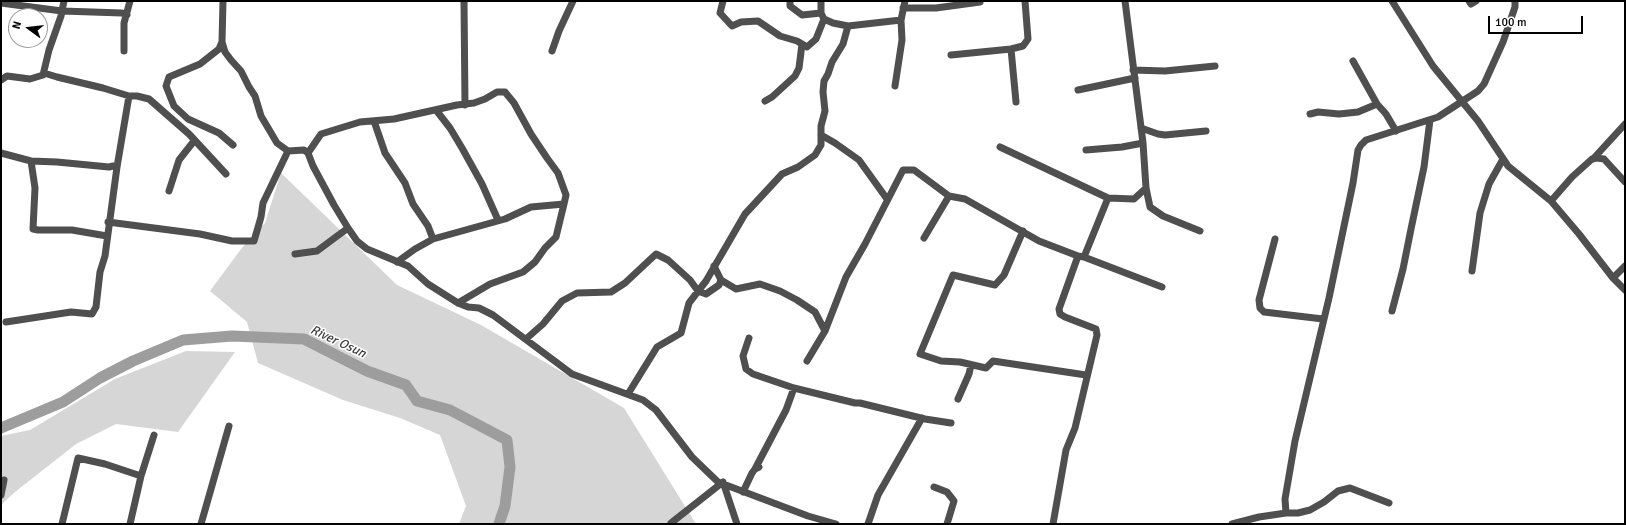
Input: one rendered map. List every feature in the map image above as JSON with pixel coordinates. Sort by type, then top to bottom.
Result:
[{"type":"street","points":[[43,75],[64,1]]},
{"type":"street","points":[[124,51],[124,23],[130,1]]},
{"type":"street","points":[[224,1],[222,42],[225,52],[241,71],[249,88],[255,96],[261,116],[277,143],[288,151],[304,150],[308,153],[324,186],[357,241],[367,249],[408,266],[428,284],[458,303],[468,307],[480,308],[493,315],[572,374],[643,400],[656,410],[692,457],[718,482],[723,482],[743,492],[808,516],[836,524]]},
{"type":"street","points":[[464,1],[465,104]]},
{"type":"street","points":[[552,51],[559,31],[573,1]]},
{"type":"street","points":[[723,1],[720,13],[732,26],[741,22],[758,21],[780,36],[807,47],[816,38],[822,16],[821,1]]},
{"type":"street","points":[[790,1],[790,6],[802,15],[822,16],[834,23],[848,26],[901,20]]},
{"type":"street","points":[[950,55],[1011,49],[1023,46],[1028,39],[1025,1]]},
{"type":"street","points":[[1125,1],[1143,143],[1146,188],[1150,207],[1156,213],[1200,231]]},
{"type":"street","points":[[1392,1],[1433,66],[1478,121],[1503,160],[1521,178],[1551,201],[1613,278],[1625,290]]},
{"type":"street","points":[[1469,1],[1471,4],[1476,1]]},
{"type":"street","points":[[1286,513],[1285,499],[1288,475],[1329,298],[1353,183],[1358,150],[1361,144],[1366,140],[1396,132],[1438,117],[1478,91],[1484,84],[1503,42],[1515,7],[1515,1]]},
{"type":"street","points":[[895,86],[902,40],[901,20],[904,5],[936,8],[980,2]]},
{"type":"street","points":[[1,3],[62,11],[122,13],[127,15]]},
{"type":"street","points":[[628,394],[657,348],[681,333],[689,303],[714,266],[745,214],[782,174],[798,168],[814,155],[821,145],[821,126],[825,111],[823,92],[824,81],[832,62],[843,44],[848,26]]},
{"type":"street","points":[[222,42],[219,49],[200,64],[169,77],[166,86],[174,106],[188,119],[218,133],[233,145]]},
{"type":"street","points":[[765,101],[772,97],[796,76],[799,68],[802,44]]},
{"type":"street","points":[[1011,49],[1016,102]]},
{"type":"street","points":[[1353,60],[1377,104],[1386,114],[1396,132]]},
{"type":"street","points":[[1133,70],[1165,71],[1215,66]]},
{"type":"street","points":[[1,80],[7,76],[30,78],[43,75],[44,73],[129,96],[149,99],[189,134],[226,174]]},
{"type":"street","points":[[1078,90],[1135,78]]},
{"type":"street","points":[[308,153],[321,134],[360,122],[394,119],[474,103],[497,92],[505,92],[514,103],[546,158],[558,173],[566,195],[564,204],[556,237],[545,248],[535,262],[523,272],[490,284],[458,303]]},
{"type":"street","points":[[6,322],[71,312],[92,314],[96,307],[100,272],[105,256],[108,222],[129,96]]},
{"type":"street","points":[[1310,114],[1318,112],[1339,114],[1358,112],[1377,104]]},
{"type":"street","points":[[436,110],[450,128],[462,148],[482,184],[498,220]]},
{"type":"street","points":[[1392,311],[1403,269],[1424,167],[1430,120]]},
{"type":"street","points":[[374,121],[385,153],[405,183],[413,204],[428,226],[433,239]]},
{"type":"street","points":[[1551,201],[1572,177],[1592,159],[1625,124]]},
{"type":"street","points":[[1141,128],[1165,135],[1206,131]]},
{"type":"street","points":[[821,135],[859,160],[887,199]]},
{"type":"street","points":[[169,191],[179,160],[194,141]]},
{"type":"street","points":[[1086,150],[1122,147],[1143,143]]},
{"type":"street","points":[[1000,147],[1108,198],[1134,198],[1146,188]]},
{"type":"street","points":[[108,222],[200,234],[232,241],[254,241],[261,217],[263,203],[288,151]]},
{"type":"street","points":[[1,153],[31,161],[117,167]]},
{"type":"street","points":[[1592,159],[1604,159],[1625,182]]},
{"type":"street","points":[[1472,271],[1480,213],[1489,184],[1503,160]]},
{"type":"street","points":[[31,161],[35,188],[33,229],[72,230],[107,236]]},
{"type":"street","points":[[807,361],[825,332],[846,277],[865,244],[903,170],[914,170],[949,196],[965,199],[1040,241],[1162,287]]},
{"type":"street","points":[[924,238],[949,196]]},
{"type":"street","points":[[1053,524],[1066,450],[1074,428],[1097,335],[1096,329],[1065,318],[1060,314],[1060,309],[1081,256],[1108,198]]},
{"type":"street","points":[[397,262],[415,249],[433,239],[506,218],[531,207],[564,204]]},
{"type":"street","points":[[295,254],[317,251],[348,228]]},
{"type":"street","points":[[1023,231],[1004,275],[995,285],[953,275],[920,354],[941,361],[960,362],[986,368],[993,360],[1086,375]]},
{"type":"street","points":[[1275,239],[1259,300],[1260,308],[1264,312],[1323,319]]},
{"type":"street","points":[[526,339],[543,324],[562,301],[577,293],[611,292],[625,283],[656,254],[668,260],[690,280],[698,291],[706,294],[719,285],[721,280]]},
{"type":"street","points":[[714,266],[721,280],[736,289],[760,284],[780,291],[815,312],[825,332]]},
{"type":"street","points":[[1613,278],[1625,266]]},
{"type":"street","points":[[749,338],[743,356],[746,369],[753,374],[794,388],[922,418],[952,423]]},
{"type":"street","points":[[958,399],[969,374],[971,365]]},
{"type":"street","points":[[743,492],[758,468],[786,410],[794,388]]},
{"type":"street","points":[[868,524],[878,495],[922,418]]},
{"type":"street","points":[[201,524],[229,426]]},
{"type":"street","points":[[130,524],[141,476],[154,435]]},
{"type":"street","points":[[62,524],[78,458],[105,464],[141,476]]},
{"type":"street","points":[[1,495],[4,480]]},
{"type":"street","points":[[671,523],[723,482]]},
{"type":"street","points":[[723,482],[737,524]]},
{"type":"street","points":[[934,487],[947,492],[954,501],[948,524]]},
{"type":"street","points":[[1232,524],[1258,517],[1298,513],[1310,510],[1324,502],[1338,491],[1350,488],[1389,503]]},
{"type":"shaded area","points":[[281,173],[397,285],[481,325],[624,408],[696,524],[459,524],[466,506],[440,435],[400,418],[343,400],[258,363],[247,322],[210,291],[241,249],[265,223]]},
{"type":"shaded area","points":[[186,351],[235,352],[178,432],[116,424],[76,444],[15,492],[1,505],[1,436],[30,430],[115,379]]},
{"type":"waterway","name":"River Osun","points":[[1,428],[63,402],[100,378],[133,361],[183,340],[232,336],[304,339],[367,371],[406,385],[417,401],[450,410],[507,440],[510,467],[505,506],[499,524]]}]
